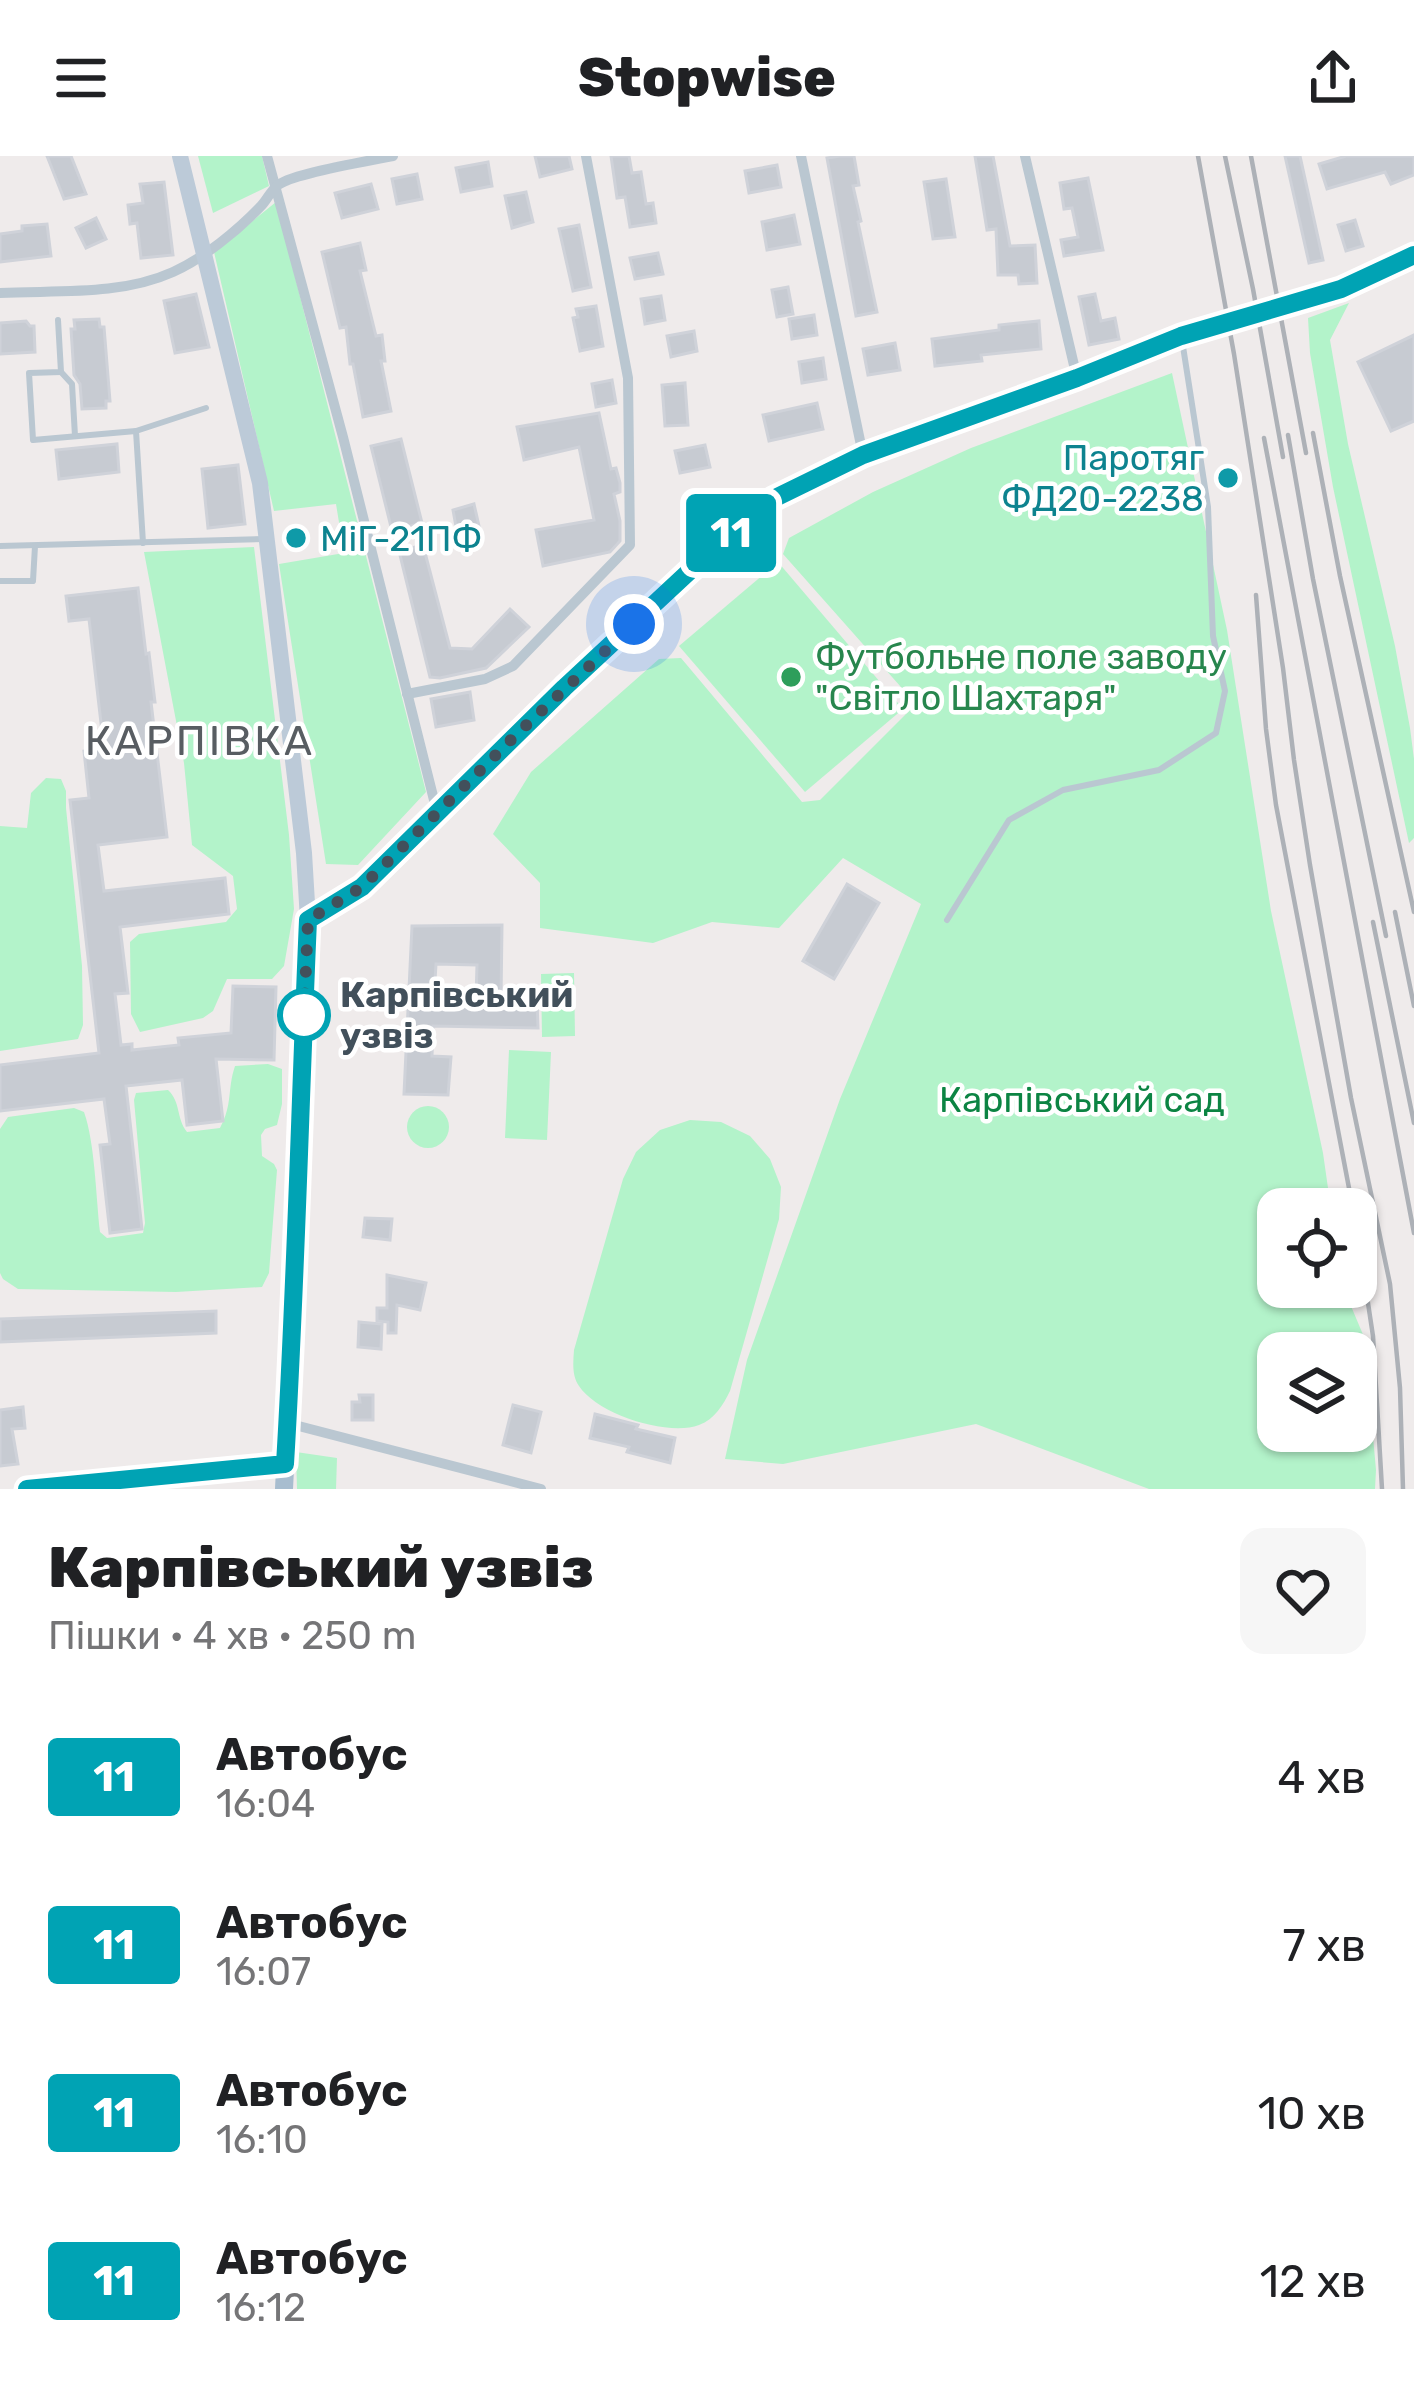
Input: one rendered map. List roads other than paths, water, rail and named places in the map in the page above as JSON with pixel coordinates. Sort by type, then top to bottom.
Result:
[{"type":"main road","points":[[180,156],[260,483],[304,853],[308,920],[302,1147],[284,1489]]},
{"type":"main road","points":[[1291,305],[1341,289],[1414,255]]},
{"type":"main road","points":[[308,920],[362,887],[738,526],[773,499],[863,455],[1217,325]]},
{"type":"main road","points":[[27,1489],[285,1464]]},
{"type":"street","points":[[267,156],[437,812]]},
{"type":"street","points":[[0,292],[120,287],[173,272],[266,202],[275,186],[393,156]]},
{"type":"street","points":[[407,694],[485,679],[512,666],[630,545],[628,378],[586,156]]},
{"type":"street","points":[[801,156],[863,455]]},
{"type":"street","points":[[1025,156],[1077,378]]},
{"type":"street","points":[[287,1423],[541,1489]]},
{"type":"lane","points":[[58,320],[62,372],[72,383],[75,436]]},
{"type":"lane","points":[[946,920],[1009,820],[1063,790],[1159,770],[1216,734],[1225,691],[1214,636],[1208,507],[1181,336]]},
{"type":"lane","points":[[62,372],[29,374],[33,440],[136,431],[206,408]]},
{"type":"lane","points":[[136,431],[143,543]]},
{"type":"lane","points":[[0,546],[269,538]]},
{"type":"lane","points":[[0,581],[33,581],[35,546]]},
{"type":"tunnel","points":[[1217,325],[1291,305]]},
{"type":"railway","points":[[1198,156],[1234,354],[1310,865],[1390,1284],[1403,1489]]},
{"type":"railway","points":[[1225,156],[1283,457]]},
{"type":"railway","points":[[1251,156],[1306,453]]},
{"type":"railway","points":[[1313,433],[1414,912]]},
{"type":"railway","points":[[1288,435],[1386,936]]},
{"type":"railway","points":[[1264,438],[1414,1233]]},
{"type":"railway","points":[[1256,595],[1276,805],[1349,1188]]},
{"type":"railway","points":[[1395,912],[1414,1006]]},
{"type":"railway","points":[[1373,922],[1414,1123]]},
{"type":"railway","points":[[1369,1308],[1382,1489]]},
{"type":"place","name":"Паротяг ФД20-2238","points":[[1228,478]]},
{"type":"place","name":"МіГ-21ПФ","points":[[296,538]]},
{"type":"place","name":"Футбольне поле заводу \"Світло Шахтаря\"","points":[[791,677]]},
{"type":"place","name":"Карпівський узвіз","points":[[304,1015]]},
{"type":"district","name":"КАРПІВКА","points":[[200,740]]},
{"type":"park label","name":"Карпівський сад","points":[[1082,1099]]}]
